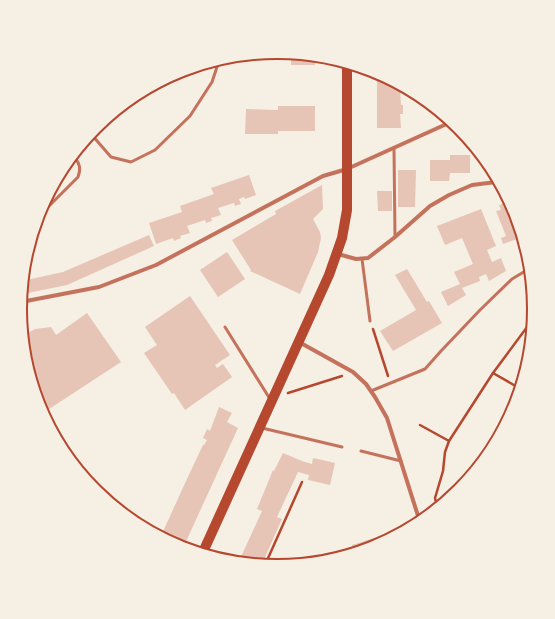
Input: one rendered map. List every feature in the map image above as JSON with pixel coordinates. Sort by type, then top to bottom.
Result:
[{"type":"main road","points":[[204,549],[338,254],[346,216],[346,69]]},
{"type":"street","points":[[28,301],[99,287],[156,265],[323,176],[347,169],[446,124]]},
{"type":"street","points":[[338,254],[362,259],[371,257],[425,209],[472,185],[493,182]]},
{"type":"street","points":[[298,342],[353,372],[380,403],[387,418],[418,517]]},
{"type":"lane","points":[[94,138],[111,157],[131,162],[155,150],[190,116],[212,82],[217,67]]},
{"type":"lane","points":[[394,148],[395,237]]},
{"type":"lane","points":[[50,205],[78,177],[80,170],[79,163],[77,160]]},
{"type":"lane","points":[[362,259],[370,321]]},
{"type":"lane","points":[[371,391],[425,370],[480,310],[512,280],[525,271]]},
{"type":"lane","points":[[224,327],[272,399]]},
{"type":"lane","points":[[259,427],[342,447]]},
{"type":"lane","points":[[361,451],[401,461]]},
{"type":"path","points":[[370,321],[390,383]]},
{"type":"path","points":[[437,503],[435,498],[443,471],[445,452],[449,441],[493,373],[527,327]]},
{"type":"path","points":[[272,399],[353,372]]},
{"type":"path","points":[[493,373],[516,386]]},
{"type":"path","points":[[420,425],[449,441]]},
{"type":"path","points":[[268,559],[302,482]]},
{"type":"building","points":[[291,60],[315,62],[315,65],[291,65]]},
{"type":"building","points":[[377,80],[400,92],[403,114],[400,114],[401,128],[377,128]]},
{"type":"building","points":[[278,106],[315,106],[315,131],[278,131],[278,134],[245,134],[246,109],[278,110]]},
{"type":"building","points":[[450,155],[470,155],[470,173],[450,173],[449,181],[430,181],[430,160],[450,160]]},
{"type":"building","points":[[398,170],[416,170],[415,207],[398,207]]},
{"type":"building","points":[[249,175],[256,195],[245,199],[244,197],[239,199],[241,204],[235,206],[234,203],[218,208],[221,215],[211,218],[212,221],[206,223],[205,220],[187,226],[190,233],[180,236],[181,238],[174,241],[173,238],[156,244],[149,223],[182,212],[180,206],[214,194],[211,188]]},
{"type":"building","points":[[322,185],[323,209],[313,219],[320,232],[321,238],[318,252],[300,294],[250,271],[251,270],[232,240],[276,214],[275,211]]},
{"type":"building","points":[[377,191],[392,191],[392,211],[378,211]]},
{"type":"building","points":[[504,204],[517,239],[503,244],[501,238],[506,236],[496,211],[501,210],[499,205]]},
{"type":"building","points":[[481,209],[496,246],[487,250],[492,262],[501,258],[506,271],[489,281],[486,274],[479,277],[480,281],[462,288],[466,295],[448,306],[441,292],[460,284],[454,272],[473,264],[462,238],[445,245],[437,226]]},
{"type":"building","points":[[149,235],[154,246],[67,285],[28,293],[29,279],[63,272]]},
{"type":"building","points":[[227,252],[245,279],[218,297],[200,270]]},
{"type":"building","points":[[407,269],[442,323],[393,351],[380,331],[416,310],[395,275]]},
{"type":"building","points":[[190,296],[230,355],[215,365],[217,368],[223,364],[232,377],[185,410],[174,393],[172,394],[144,353],[157,345],[145,327]]},
{"type":"building","points":[[87,313],[121,362],[48,410],[40,390],[32,358],[28,333],[35,329],[51,327],[56,335]]},
{"type":"building","points":[[219,407],[232,413],[227,422],[238,428],[186,542],[163,532],[203,445],[207,440],[203,438],[207,429],[210,431]]},
{"type":"building","points":[[283,453],[312,464],[313,458],[335,463],[330,485],[308,480],[309,475],[298,472],[277,517],[282,519],[264,559],[241,557],[262,511],[257,509],[273,470],[274,471]]},
{"type":"building","points":[[374,538],[375,540],[353,548],[352,545]]}]
